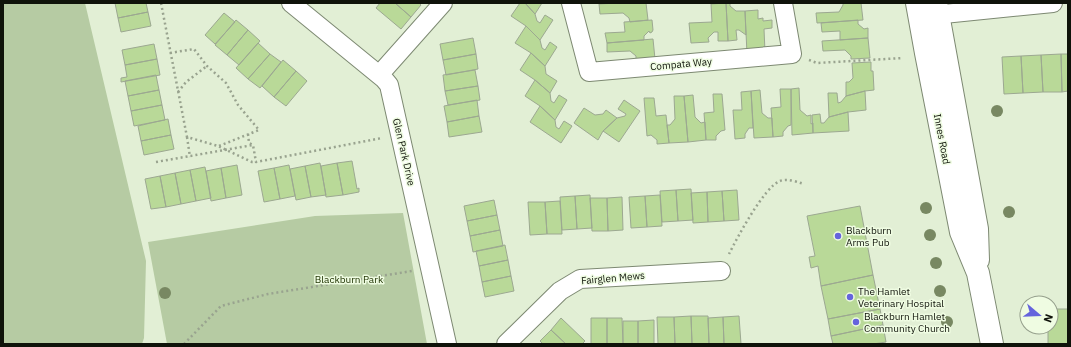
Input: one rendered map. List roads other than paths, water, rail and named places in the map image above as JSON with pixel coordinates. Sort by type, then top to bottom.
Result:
[{"type":"street","name":"Glen Park Drive","points":[[291,3],[379,75],[388,85],[447,344]]},
{"type":"street","points":[[379,75],[443,3]]},
{"type":"street","name":"Compata Way","points":[[571,3],[589,72],[792,54],[783,3]]},
{"type":"street","points":[[928,9],[1053,3]]},
{"type":"street","name":"Innes Road","points":[[928,9],[977,228],[978,273],[992,344]]},
{"type":"street","name":"Fairglen Mews","points":[[506,344],[560,291],[580,279],[721,271]]},
{"type":"place","name":"Blackburn Arms Pub","points":[[838,236]]},
{"type":"place","name":"The Hamlet Veterinary Hospital","points":[[850,297]]},
{"type":"place","name":"Blackburn Hamlet Community Church","points":[[856,322]]},
{"type":"park label","name":"Blackburn Park","points":[[349,279]]}]
